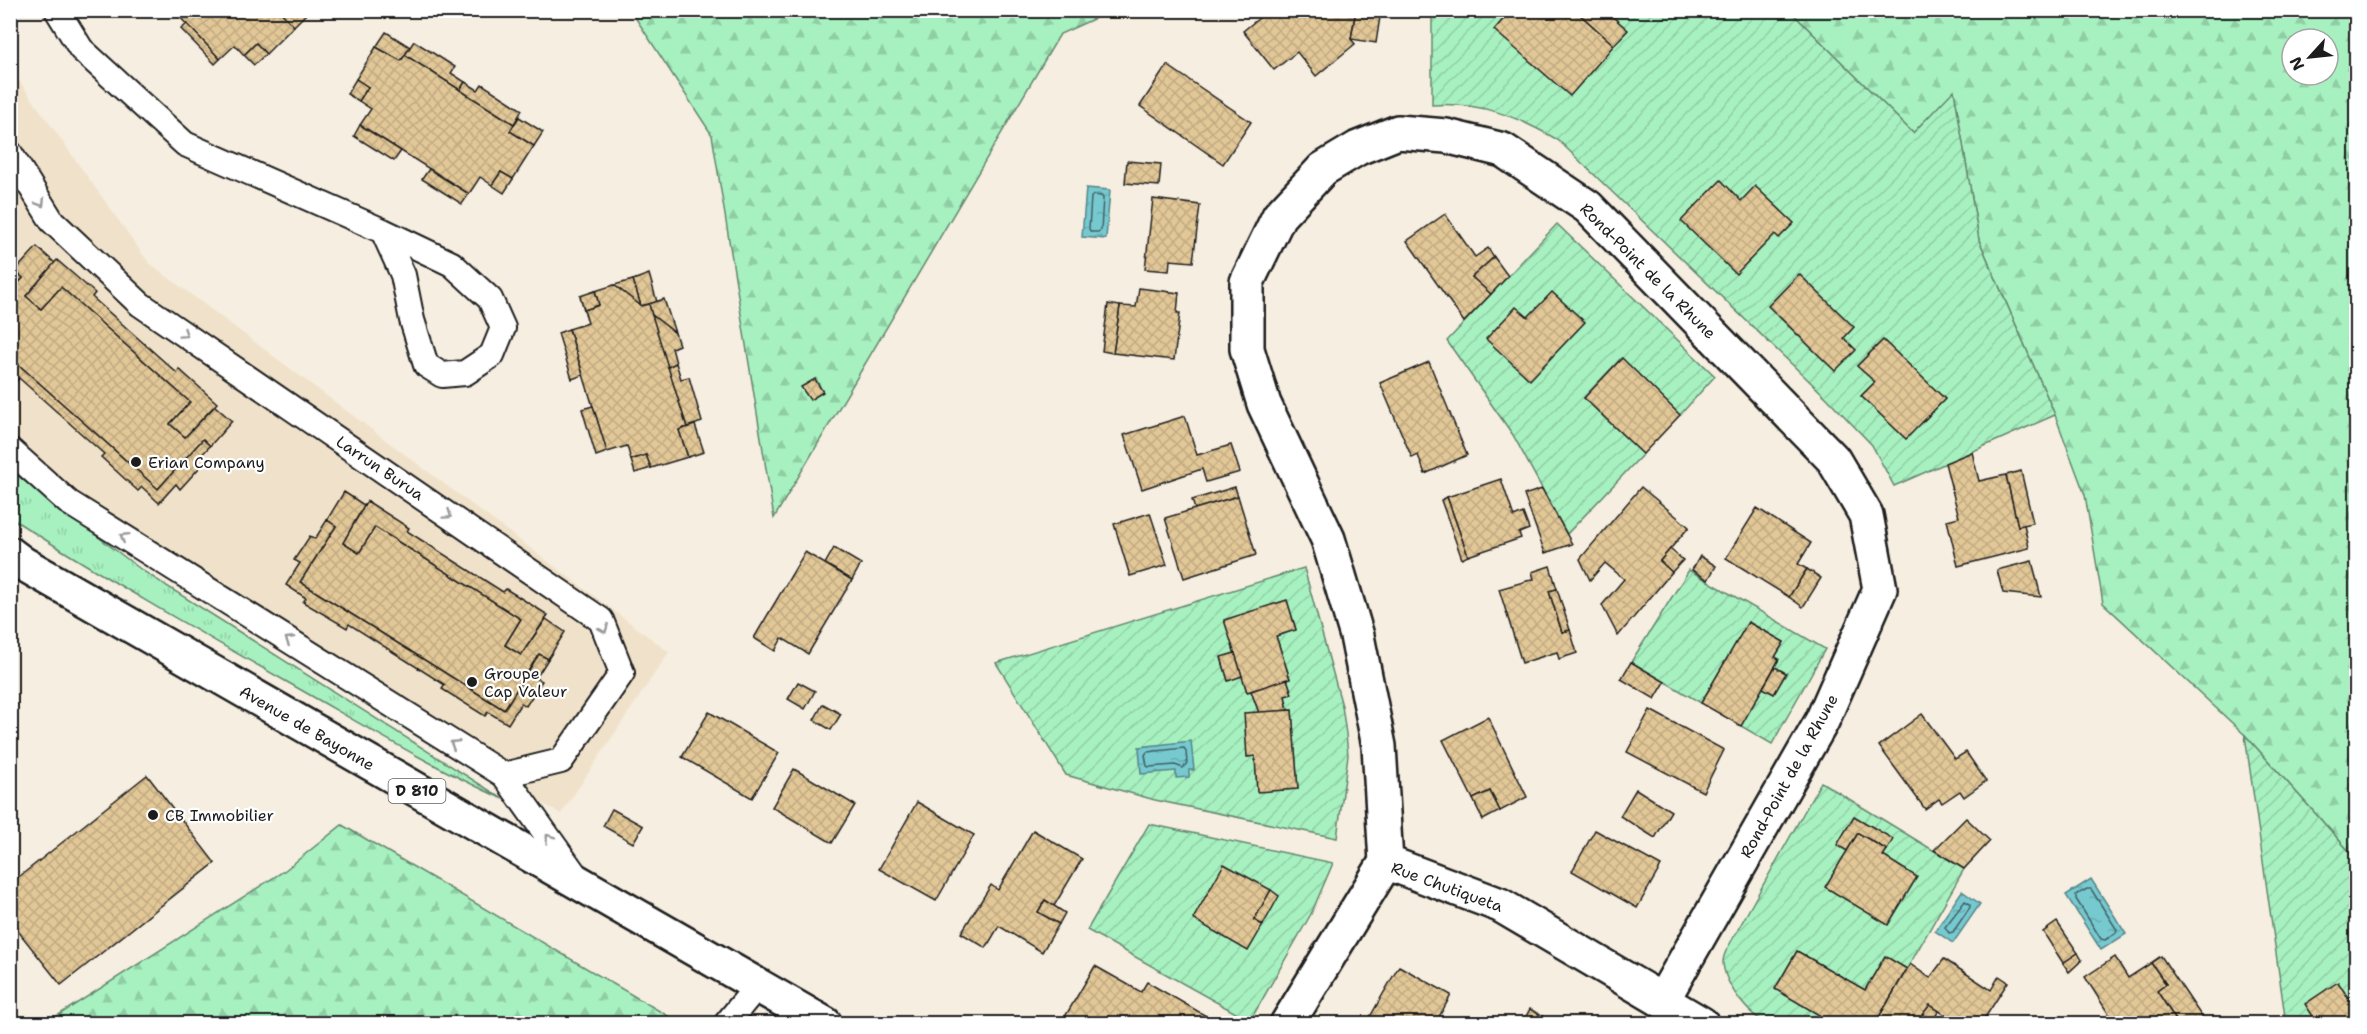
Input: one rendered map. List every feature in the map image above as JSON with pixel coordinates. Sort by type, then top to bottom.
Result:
[{"type":"street","name":"Rond-Point de la Rhune","points":[[1386,862],[1379,746],[1357,636],[1328,539],[1264,404],[1247,349],[1247,282],[1279,216],[1323,169],[1358,148],[1398,132],[1446,136],[1503,150],[1588,207],[1833,459],[1866,515],[1880,589],[1822,721],[1662,1001]]},
{"type":"street","name":"Avenue de Bayonne","points":[[10,554],[36,572],[257,700],[825,1023]]},
{"type":"street","name":"Rue Chutiqueta","points":[[1287,1023],[1386,862],[1500,905],[1702,1023]]},
{"type":"lane","points":[[57,10],[81,49],[185,144],[383,231],[452,264],[490,299],[503,328],[492,355],[465,373],[442,375],[426,365],[412,320],[403,275],[383,231]]},
{"type":"lane","name":"Larrun Burua","points":[[10,153],[52,221],[140,304],[601,620],[621,673],[561,762],[504,775]]},
{"type":"lane","points":[[10,450],[68,502],[504,775],[583,885]]},
{"type":"lane","points":[[726,1023],[758,985]]},
{"type":"shaded area","points":[[10,68],[149,263],[669,652],[561,814],[258,638],[11,467]]},
{"type":"green space","points":[[631,11],[1111,11],[1060,34],[774,518],[712,135]]},
{"type":"green space","points":[[1432,11],[1790,11],[1913,133],[1954,90],[1979,240],[2055,415],[1894,486],[1872,445],[1827,398],[1558,140],[1528,124],[1498,112],[1467,106],[1432,105]],"holes":[[[1883,340],[1945,399],[1906,439],[1861,396],[1875,382],[1857,366]]]},
{"type":"green space","points":[[1790,11],[2356,11],[2356,859],[2245,735],[2103,603],[2085,495],[2055,415],[1979,240],[1954,91],[1913,133]]},
{"type":"green space","points":[[1557,224],[1715,376],[1680,415],[1621,358],[1584,398],[1643,454],[1567,534],[1513,435],[1447,341]]},
{"type":"green space","points":[[10,470],[143,571],[503,799],[367,728],[148,602],[11,518]]},
{"type":"green space","points":[[1304,568],[1342,706],[1346,734],[1348,755],[1337,838],[1155,800],[1066,775],[996,663]],"holes":[[[1287,601],[1296,629],[1276,636],[1290,678],[1287,679],[1292,694],[1285,696],[1288,710],[1292,710],[1298,789],[1257,791],[1255,756],[1248,757],[1259,713],[1251,691],[1247,692],[1242,676],[1228,680],[1221,658],[1235,653],[1225,620]]]},
{"type":"green space","points":[[1689,570],[1825,649],[1772,744],[1741,726],[1763,688],[1774,694],[1786,674],[1775,667],[1779,659],[1775,657],[1784,642],[1749,622],[1701,703],[1631,662]]},
{"type":"green space","points":[[2245,735],[2356,859],[2356,1023],[2286,1023]]},
{"type":"green space","points":[[1821,782],[1964,869],[1907,969],[1885,956],[1865,990],[1797,951],[1775,989],[1834,1023],[1791,1025],[1769,1023],[1761,1020],[1739,998],[1728,980],[1723,959]]},
{"type":"green space","points":[[1149,824],[1333,863],[1311,914],[1250,1021],[1087,930]]},
{"type":"green space","points":[[342,825],[680,1023],[46,1023],[284,871]]},
{"type":"water","points":[[1086,188],[1110,190],[1106,239],[1082,237]]},
{"type":"water","points":[[1191,741],[1194,770],[1189,770],[1189,777],[1176,778],[1176,771],[1141,774],[1139,747]]},
{"type":"water","points":[[2091,879],[2126,934],[2101,950],[2066,895]]},
{"type":"water","points":[[1962,891],[1980,904],[1953,943],[1935,931]]},
{"type":"building","points":[[173,10],[279,10],[294,26],[266,54],[256,43],[244,55],[235,45],[220,59]]},
{"type":"building","points":[[279,10],[302,10],[306,14],[294,26]]},
{"type":"building","points":[[1269,10],[1356,10],[1351,39],[1355,44],[1316,76],[1297,52],[1274,70],[1243,31]]},
{"type":"building","points":[[1356,10],[1381,10],[1376,43],[1351,39]]},
{"type":"building","points":[[1511,10],[1575,10],[1614,45],[1570,96],[1494,30]]},
{"type":"building","points":[[1575,10],[1605,10],[1628,30],[1614,45]]},
{"type":"building","points":[[187,24],[220,59],[215,64],[181,29]]},
{"type":"building","points":[[386,32],[410,47],[401,61],[376,47]]},
{"type":"building","points":[[414,41],[455,67],[451,73],[465,82],[460,90],[405,55]]},
{"type":"building","points":[[256,43],[266,54],[254,65],[244,55]]},
{"type":"building","points":[[376,47],[401,61],[405,55],[514,124],[510,131],[534,146],[513,179],[501,172],[492,185],[480,177],[469,194],[360,125],[371,109],[359,101],[368,87],[356,79]]},
{"type":"building","points":[[1167,65],[1251,122],[1223,164],[1140,106]]},
{"type":"building","points":[[356,79],[368,87],[359,101],[347,94]]},
{"type":"building","points":[[465,82],[478,90],[482,84],[522,110],[514,124],[460,90]]},
{"type":"building","points":[[519,117],[543,132],[534,146],[510,131]]},
{"type":"building","points":[[360,125],[401,151],[394,161],[354,136]]},
{"type":"building","points":[[1127,161],[1161,164],[1159,186],[1125,183]]},
{"type":"building","points":[[429,169],[469,194],[462,204],[422,179]]},
{"type":"building","points":[[501,172],[513,179],[504,193],[492,185]]},
{"type":"building","points":[[1721,180],[1741,201],[1755,186],[1794,223],[1779,238],[1775,234],[1736,274],[1681,221]]},
{"type":"building","points":[[1153,199],[1200,205],[1193,262],[1170,260],[1169,271],[1145,269]]},
{"type":"building","points":[[1445,214],[1475,257],[1488,248],[1494,257],[1472,277],[1491,294],[1464,322],[1407,241]]},
{"type":"building","points":[[37,247],[55,263],[26,296],[41,309],[61,287],[190,402],[170,424],[185,437],[215,406],[232,421],[210,446],[203,439],[158,489],[10,357],[10,292],[23,278],[15,271]]},
{"type":"building","points":[[1494,257],[1508,276],[1491,294],[1472,277]]},
{"type":"building","points":[[57,260],[95,293],[92,297],[177,373],[179,369],[217,403],[185,437],[170,424],[190,402],[61,287],[41,309],[26,296]]},
{"type":"building","points":[[15,271],[23,278],[10,292],[10,277]]},
{"type":"building","points":[[649,274],[657,302],[641,306],[633,280]]},
{"type":"building","points":[[1799,274],[1854,327],[1844,338],[1856,350],[1835,371],[1768,306]]},
{"type":"building","points":[[633,280],[641,306],[614,285]]},
{"type":"building","points":[[614,285],[641,306],[649,304],[687,427],[679,430],[688,457],[651,468],[646,455],[631,460],[627,446],[607,452],[569,329],[588,323],[584,310],[599,305],[595,291]]},
{"type":"building","points":[[1139,288],[1179,293],[1177,313],[1180,313],[1174,360],[1113,353],[1120,306],[1136,307]]},
{"type":"building","points":[[595,291],[599,305],[584,310],[580,296]]},
{"type":"building","points":[[1552,292],[1585,322],[1530,380],[1486,339],[1516,307],[1528,317]]},
{"type":"building","points":[[664,299],[675,333],[652,315],[649,304]]},
{"type":"building","points":[[1108,304],[1120,306],[1113,353],[1102,351]]},
{"type":"building","points":[[652,315],[675,333],[679,345],[672,348],[676,363],[668,367]]},
{"type":"building","points":[[569,329],[583,375],[572,379],[558,333]]},
{"type":"building","points":[[1883,340],[1945,399],[1906,439],[1861,396],[1875,382],[1857,366]]},
{"type":"building","points":[[10,357],[158,489],[203,439],[210,446],[195,462],[200,467],[180,489],[176,484],[159,503],[142,487],[138,491],[101,457],[104,454],[19,378],[16,382],[10,376]]},
{"type":"building","points":[[1622,358],[1680,415],[1643,454],[1584,398]]},
{"type":"building","points":[[1429,362],[1467,455],[1425,474],[1418,455],[1412,458],[1380,383]]},
{"type":"building","points":[[676,363],[681,379],[689,377],[702,422],[687,427],[668,367]]},
{"type":"building","points":[[815,379],[823,392],[810,400],[801,387]]},
{"type":"building","points":[[593,406],[607,452],[596,456],[582,409]]},
{"type":"building","points":[[1185,416],[1197,455],[1231,445],[1240,472],[1206,482],[1202,469],[1142,489],[1124,435]]},
{"type":"building","points":[[695,425],[704,452],[688,457],[679,430]]},
{"type":"building","points":[[1972,452],[1979,481],[2006,475],[2018,526],[2024,524],[2029,548],[1958,566],[1947,520],[1959,517],[1945,463]]},
{"type":"building","points":[[646,455],[651,468],[635,473],[631,460]]},
{"type":"building","points":[[2021,471],[2033,523],[2018,526],[2006,475]]},
{"type":"building","points":[[1501,479],[1514,517],[1523,513],[1529,529],[1519,533],[1521,538],[1468,556],[1447,497]]},
{"type":"building","points":[[1235,487],[1238,496],[1195,509],[1192,500]]},
{"type":"building","points":[[1641,487],[1689,527],[1660,561],[1672,572],[1618,636],[1602,605],[1624,579],[1605,563],[1590,580],[1580,559]]},
{"type":"building","points":[[1542,489],[1572,544],[1545,553],[1524,495]]},
{"type":"building","points":[[344,492],[364,505],[343,543],[359,553],[375,527],[521,619],[505,645],[521,655],[546,619],[565,632],[548,659],[539,654],[504,710],[300,582],[336,526],[327,520]]},
{"type":"building","points":[[1238,496],[1256,555],[1184,578],[1165,518]]},
{"type":"building","points":[[1447,497],[1468,556],[1462,559],[1441,500]]},
{"type":"building","points":[[367,501],[409,528],[407,531],[503,592],[506,589],[548,615],[521,655],[505,645],[521,619],[375,527],[359,553],[343,543]]},
{"type":"building","points":[[1757,508],[1811,543],[1798,564],[1807,569],[1789,597],[1726,558]]},
{"type":"building","points":[[1150,513],[1167,565],[1130,576],[1114,524]]},
{"type":"building","points":[[327,520],[336,526],[300,582],[504,710],[539,654],[548,659],[536,678],[542,681],[526,706],[521,703],[508,724],[488,712],[485,716],[442,689],[445,685],[349,624],[347,628],[303,602],[306,598],[286,585],[300,563],[294,560],[310,536],[315,539]]},
{"type":"building","points":[[834,548],[861,564],[852,580],[825,564]]},
{"type":"building","points":[[1670,549],[1683,560],[1672,572],[1660,561]]},
{"type":"building","points":[[805,552],[852,580],[808,654],[782,638],[775,651],[754,638]]},
{"type":"building","points":[[1700,556],[1716,566],[1708,580],[1692,570]]},
{"type":"building","points":[[2032,561],[2041,597],[2003,593],[1997,570]]},
{"type":"building","points":[[1550,566],[1557,589],[1549,591],[1562,632],[1570,630],[1577,653],[1559,659],[1557,652],[1522,663],[1499,589],[1534,579],[1532,572]]},
{"type":"building","points":[[1807,569],[1821,578],[1803,607],[1789,597]]},
{"type":"building","points":[[1557,589],[1570,630],[1562,632],[1549,591]]},
{"type":"building","points":[[1287,600],[1296,630],[1276,636],[1290,679],[1247,692],[1224,620]]},
{"type":"building","points":[[1748,622],[1784,642],[1775,657],[1779,659],[1741,726],[1701,703]]},
{"type":"building","points":[[1235,653],[1242,676],[1228,681],[1221,657]]},
{"type":"building","points":[[1631,662],[1665,682],[1655,699],[1621,679]]},
{"type":"building","points":[[1775,667],[1786,673],[1774,694],[1763,688]]},
{"type":"building","points":[[1287,679],[1292,694],[1285,696],[1288,710],[1259,713],[1251,691]]},
{"type":"building","points":[[798,682],[815,691],[805,709],[788,699]]},
{"type":"building","points":[[823,704],[841,714],[831,730],[814,720]]},
{"type":"building","points":[[1292,710],[1298,789],[1257,792],[1255,756],[1247,757],[1244,713]]},
{"type":"building","points":[[1650,710],[1724,750],[1703,792],[1627,752]]},
{"type":"building","points":[[709,712],[779,753],[752,798],[682,757]]},
{"type":"building","points":[[1922,714],[1955,759],[1966,752],[1986,781],[1964,797],[1960,791],[1942,803],[1939,799],[1925,809],[1879,746]]},
{"type":"building","points":[[1488,717],[1527,797],[1500,811],[1490,791],[1473,799],[1443,740]]},
{"type":"building","points":[[794,769],[855,805],[832,843],[772,807]]},
{"type":"building","points":[[147,775],[215,863],[61,985],[10,921],[10,884]]},
{"type":"building","points":[[1636,789],[1671,811],[1655,838],[1620,816]]},
{"type":"building","points":[[1490,791],[1500,811],[1483,820],[1473,799]]},
{"type":"building","points":[[917,802],[974,835],[936,901],[879,869]]},
{"type":"building","points":[[612,809],[643,826],[633,843],[603,826]]},
{"type":"building","points":[[1854,816],[1893,839],[1887,850],[1858,833],[1847,851],[1837,845]]},
{"type":"building","points":[[1966,818],[1990,841],[1964,869],[1934,850]]},
{"type":"building","points":[[1033,830],[1082,859],[1054,906],[1045,900],[1038,912],[1059,924],[1042,952],[999,926],[986,948],[961,933],[991,885],[998,890]]},
{"type":"building","points":[[1595,830],[1661,866],[1637,908],[1572,871]]},
{"type":"building","points":[[1858,833],[1887,850],[1883,856],[1917,877],[1888,925],[1825,887]]},
{"type":"building","points":[[1224,864],[1271,890],[1254,920],[1263,925],[1248,951],[1193,919]]},
{"type":"building","points":[[1271,890],[1279,896],[1263,925],[1254,920]]},
{"type":"building","points":[[1045,900],[1065,913],[1059,924],[1038,912]]},
{"type":"building","points":[[2057,922],[2078,953],[2063,963],[2043,932]]},
{"type":"building","points":[[1797,951],[1865,990],[1885,956],[1907,969],[1875,1024],[1834,1024],[1775,989]]},
{"type":"building","points":[[2078,953],[2082,960],[2069,972],[2063,963]]},
{"type":"building","points":[[2161,956],[2204,1020],[2198,1024],[2175,1024],[2177,1022],[2157,991],[2166,984],[2151,963]]},
{"type":"building","points":[[2115,957],[2128,978],[2151,963],[2166,984],[2157,991],[2177,1022],[2175,1024],[2115,1024],[2085,977]]},
{"type":"building","points":[[1944,959],[1991,990],[1999,976],[2008,982],[1981,1024],[1959,1024],[1930,1005],[1922,1015],[1932,1021],[1930,1024],[1875,1024],[1910,964],[1930,978]]},
{"type":"building","points":[[1095,966],[1141,992],[1147,982],[1208,1017],[1204,1024],[1069,1024],[1063,1020]]},
{"type":"building","points":[[1399,966],[1451,995],[1435,1024],[1366,1024]]},
{"type":"building","points":[[2338,982],[2356,1010],[2356,1024],[2318,1024],[2305,1004]]},
{"type":"building","points":[[1930,1005],[1939,1011],[1932,1021],[1922,1015]]},
{"type":"building","points":[[1530,1009],[1542,1016],[1538,1024],[1530,1024],[1524,1020]]},
{"type":"building","points":[[1542,1016],[1556,1024],[1538,1024]]},
{"type":"place","name":"Erian Company","points":[[136,462]]},
{"type":"place","name":"Groupe Cap Valeur","points":[[472,682]]},
{"type":"place","name":"CB Immobilier","points":[[153,815]]}]
